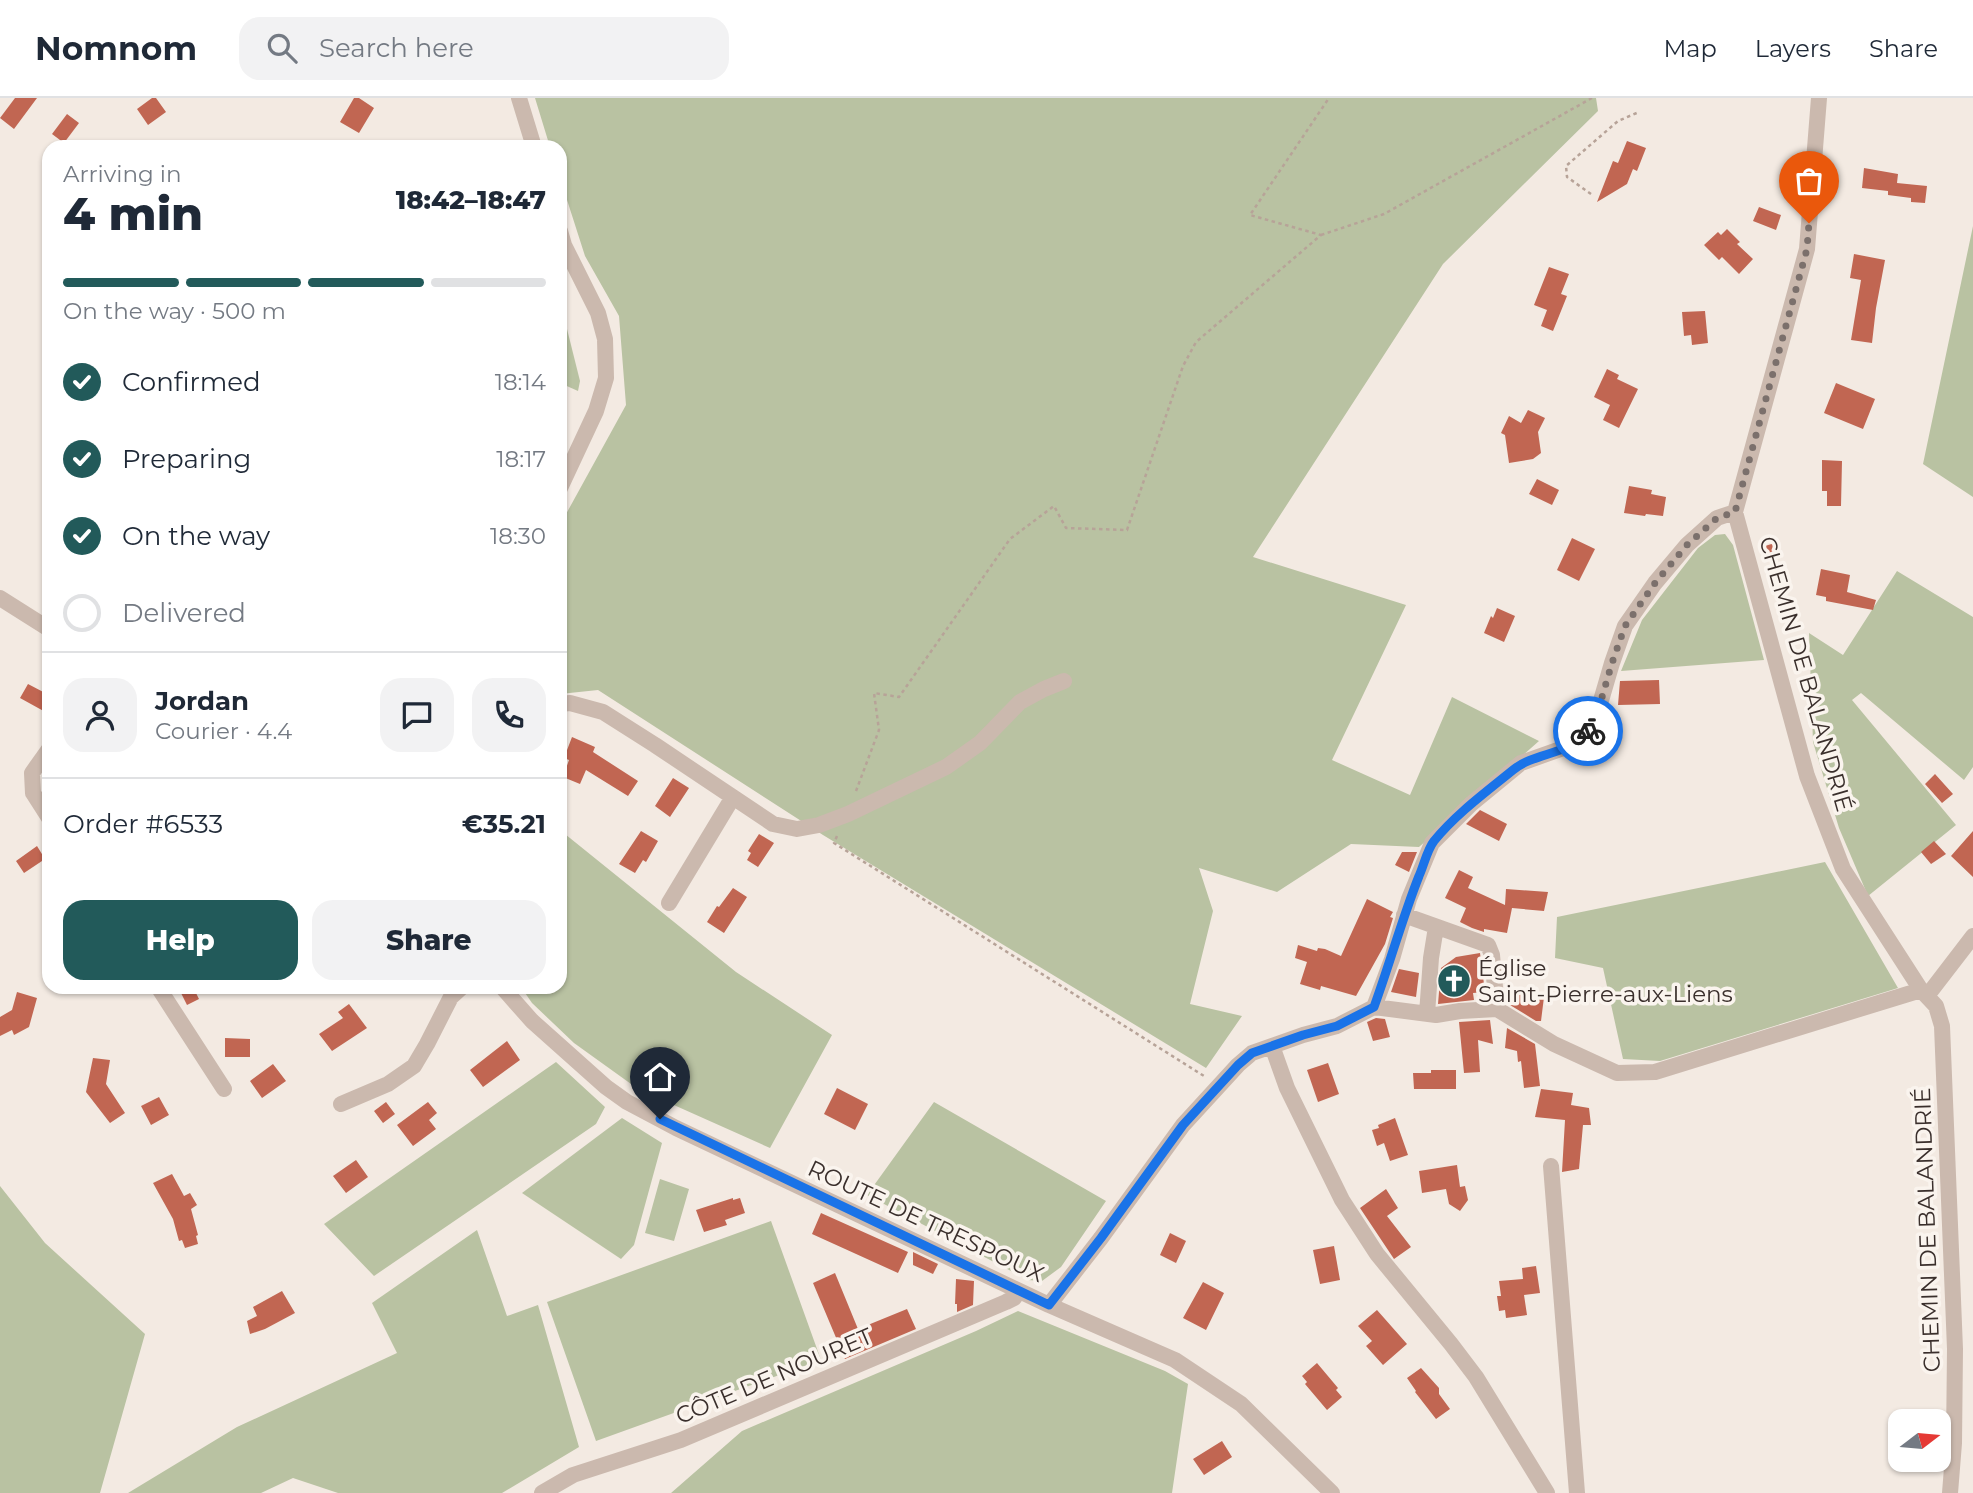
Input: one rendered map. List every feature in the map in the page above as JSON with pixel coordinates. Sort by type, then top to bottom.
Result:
[{"type":"street","points":[[519,98],[532,140]]},
{"type":"street","points":[[1374,1007],[1392,959],[1404,915],[1432,843],[1471,804],[1521,763],[1569,746],[1584,736],[1595,721],[1625,626],[1655,583],[1687,545],[1717,518],[1735,512],[1807,249],[1819,98]]},
{"type":"street","points":[[567,251],[598,313],[605,339],[606,378],[596,411],[567,473]]},
{"type":"street","name":"CHEMIN DE BALANDRIÉ","points":[[1735,512],[1807,776],[1843,869],[1924,993],[1936,1006],[1942,1026],[1955,1349],[1954,1443],[1950,1493]]},
{"type":"street","points":[[0,598],[42,625]]},
{"type":"street","points":[[567,703],[603,712],[773,824],[797,829],[819,825],[848,814],[946,767],[980,743],[1020,702],[1064,681]]},
{"type":"street","points":[[42,759],[32,773],[33,793],[42,806]]},
{"type":"street","points":[[669,903],[733,797]]},
{"type":"street","points":[[1404,915],[1488,945],[1492,955],[1491,1013]]},
{"type":"street","points":[[1427,1014],[1436,927]]},
{"type":"street","points":[[1049,1305],[1183,1125],[1252,1053],[1337,1026],[1374,1007],[1436,1015],[1460,1011],[1491,1013],[1618,1073],[1655,1072],[1924,993],[1973,936]]},
{"type":"street","points":[[163,994],[224,1089]]},
{"type":"street","points":[[341,1104],[388,1084],[414,1066],[455,994]]},
{"type":"street","name":"ROUTE DE TRESPOUX","points":[[508,994],[541,1029],[606,1087],[627,1102],[688,1134],[1019,1291],[1175,1360],[1241,1404],[1325,1491]]},
{"type":"street","points":[[1272,1046],[1287,1088],[1342,1200],[1377,1254],[1476,1377],[1547,1493]]},
{"type":"street","points":[[1550,1166],[1577,1493]]},
{"type":"street","name":"CÔTE DE NOURET","points":[[542,1493],[573,1475],[681,1440],[800,1391],[1006,1302],[1014,1298],[1019,1291]]},
{"type":"path","points":[[1321,235],[1250,215],[1329,98]]},
{"type":"path","points":[[1204,1076],[834,843],[848,814],[879,730],[874,693],[899,697],[1010,539],[1054,506],[1066,528],[1127,530],[1183,366],[1196,342],[1321,235],[1384,214],[1592,98]]},
{"type":"path","points":[[1591,194],[1567,177],[1566,166],[1618,121],[1639,112]]},
{"type":"green space","points":[[535,98],[1596,98],[1598,111],[1443,264],[1253,557],[1406,605],[1332,760],[1410,795],[1452,697],[1539,741],[1419,847],[1351,844],[1277,892],[1199,868],[1213,911],[1190,1004],[1242,1016],[1206,1068],[823,835],[598,690],[567,693],[567,512],[626,405],[619,316],[585,256],[567,200],[567,140],[548,140]]},
{"type":"green space","points":[[1973,226],[1973,497],[1923,464]]},
{"type":"green space","points":[[567,329],[580,381],[578,391],[567,386]]},
{"type":"green space","points":[[1725,534],[1733,545],[1764,660],[1621,671],[1642,620],[1698,548],[1715,535]]},
{"type":"green space","points":[[1897,571],[1973,617],[1973,767],[1964,780],[1861,693],[1852,700],[1956,825],[1868,896],[1839,828],[1813,742],[1809,633],[1843,655]]},
{"type":"green space","points":[[567,836],[736,972],[832,1035],[770,1148],[638,1089],[574,1043],[526,994],[567,994]]},
{"type":"green space","points":[[1825,862],[1898,988],[1660,1061],[1623,1059],[1603,968],[1555,958],[1557,917]]},
{"type":"green space","points":[[556,1062],[605,1107],[596,1124],[374,1276],[324,1224]]},
{"type":"green space","points":[[934,1102],[1106,1201],[1061,1267],[1042,1281],[1028,1280],[867,1195]]},
{"type":"green space","points":[[622,1118],[662,1143],[634,1245],[621,1259],[522,1193]]},
{"type":"green space","points":[[660,1179],[689,1189],[674,1241],[645,1233]]},
{"type":"green space","points":[[0,1186],[45,1243],[145,1334],[100,1493],[0,1493]]},
{"type":"green space","points":[[771,1221],[821,1360],[596,1441],[547,1302]]},
{"type":"green space","points":[[477,1230],[507,1316],[538,1305],[579,1447],[502,1493],[338,1493],[293,1478],[261,1493],[128,1493],[237,1427],[397,1353],[372,1303]]},
{"type":"green space","points":[[1018,1311],[1165,1371],[1188,1384],[1172,1493],[671,1493],[742,1431]]},
{"type":"building","points":[[15,98],[37,98],[14,129],[0,118]]},
{"type":"building","points":[[156,98],[166,112],[148,125],[137,109]]},
{"type":"building","points":[[354,98],[359,98],[374,108],[359,133],[340,122]]},
{"type":"building","points":[[67,114],[79,123],[66,140],[60,140],[52,134]]},
{"type":"building","points":[[1627,141],[1646,148],[1637,171],[1633,169],[1627,184],[1597,202],[1613,161],[1618,163]]},
{"type":"building","points":[[1864,168],[1898,174],[1897,183],[1927,186],[1925,203],[1888,195],[1888,191],[1862,188]]},
{"type":"building","points":[[1759,207],[1781,215],[1776,230],[1753,221]]},
{"type":"building","points":[[1727,229],[1740,242],[1737,244],[1753,259],[1739,274],[1722,257],[1719,260],[1704,245],[1718,232],[1721,235]]},
{"type":"building","points":[[1854,254],[1885,260],[1872,343],[1851,340],[1861,280],[1850,278]]},
{"type":"building","points":[[1549,267],[1569,274],[1561,294],[1567,296],[1553,331],[1541,326],[1547,310],[1534,305]]},
{"type":"building","points":[[1705,311],[1708,343],[1692,345],[1691,335],[1684,336],[1682,312]]},
{"type":"building","points":[[1607,369],[1619,375],[1617,379],[1638,389],[1619,428],[1603,420],[1610,405],[1594,397]]},
{"type":"building","points":[[1836,383],[1875,399],[1863,429],[1824,413]]},
{"type":"building","points":[[1528,410],[1545,418],[1538,432],[1541,453],[1533,459],[1509,463],[1505,435],[1501,433],[1509,416],[1521,423]]},
{"type":"building","points":[[1822,460],[1842,461],[1841,506],[1827,506],[1827,491],[1822,491]]},
{"type":"building","points":[[1537,479],[1559,490],[1552,505],[1529,494]]},
{"type":"building","points":[[1629,486],[1652,490],[1651,494],[1666,497],[1663,516],[1624,513]]},
{"type":"building","points":[[1572,538],[1595,549],[1579,581],[1557,570]]},
{"type":"building","points":[[1778,542],[1782,557],[1769,561],[1765,546]]},
{"type":"building","points":[[1821,569],[1850,575],[1847,592],[1876,600],[1873,610],[1826,601],[1826,597],[1816,595]]},
{"type":"building","points":[[1497,608],[1515,616],[1504,642],[1484,633]]},
{"type":"building","points":[[1659,680],[1660,704],[1618,705],[1620,681]]},
{"type":"building","points":[[28,684],[42,691],[42,710],[20,698]]},
{"type":"building","points":[[572,737],[595,747],[593,752],[638,781],[628,796],[586,770],[580,784],[567,779],[567,750]]},
{"type":"building","points":[[1935,774],[1953,794],[1942,803],[1925,784]]},
{"type":"building","points":[[673,778],[689,788],[670,817],[655,806]]},
{"type":"building","points":[[1480,810],[1507,824],[1499,841],[1466,824]]},
{"type":"building","points":[[641,831],[658,841],[646,862],[643,860],[635,873],[619,864]]},
{"type":"building","points":[[1973,831],[1973,877],[1951,856]]},
{"type":"building","points":[[759,834],[774,843],[758,867],[747,860],[751,853],[748,851]]},
{"type":"building","points":[[1934,841],[1946,854],[1931,864],[1921,852]]},
{"type":"building","points":[[37,846],[42,854],[42,861],[24,873],[16,861]]},
{"type":"building","points":[[1402,852],[1417,852],[1409,872],[1395,865]]},
{"type":"building","points":[[1459,870],[1473,877],[1468,888],[1505,905],[1506,889],[1548,892],[1544,911],[1512,908],[1507,933],[1484,929],[1484,932],[1472,928],[1460,922],[1466,908],[1445,898]]},
{"type":"building","points":[[733,888],[747,897],[724,933],[707,922]]},
{"type":"building","points":[[1367,899],[1393,912],[1390,917],[1393,918],[1385,944],[1356,996],[1321,986],[1320,990],[1300,984],[1307,962],[1295,958],[1298,945],[1317,951],[1318,948],[1325,949],[1341,956]]},
{"type":"building","name":"Église Saint-Pierre-aux-Liens","points":[[1480,953],[1485,992],[1473,993],[1474,1000],[1438,1004],[1441,968],[1456,957]]},
{"type":"building","points":[[1399,969],[1419,973],[1416,997],[1391,992]]},
{"type":"building","points":[[17,992],[37,998],[29,1027],[14,1035],[12,1030],[0,1036],[0,1017],[12,1010]]},
{"type":"building","points":[[1511,992],[1544,997],[1541,1021],[1536,1021],[1510,1005]]},
{"type":"building","points":[[182,994],[196,994],[199,999],[187,1005]]},
{"type":"building","points":[[349,1004],[367,1028],[332,1051],[319,1034],[343,1018],[338,1012]]},
{"type":"building","points":[[1376,1018],[1385,1019],[1390,1037],[1373,1041],[1367,1022]]},
{"type":"building","points":[[1490,1020],[1493,1044],[1478,1040],[1480,1072],[1464,1073],[1459,1022]]},
{"type":"building","points":[[1507,1028],[1535,1044],[1540,1086],[1524,1088],[1517,1051],[1505,1048]]},
{"type":"building","points":[[225,1038],[250,1039],[250,1057],[225,1057]]},
{"type":"building","points":[[507,1041],[520,1060],[483,1087],[470,1070]]},
{"type":"building","points":[[93,1058],[110,1060],[106,1084],[125,1113],[110,1123],[86,1092]]},
{"type":"building","points":[[1328,1063],[1339,1094],[1318,1102],[1307,1070]]},
{"type":"building","points":[[273,1064],[286,1081],[262,1098],[250,1081]]},
{"type":"building","points":[[1431,1070],[1456,1070],[1456,1089],[1414,1089],[1413,1073],[1431,1073]]},
{"type":"building","points":[[837,1088],[868,1104],[855,1130],[824,1114]]},
{"type":"building","points":[[1541,1089],[1573,1093],[1571,1105],[1589,1108],[1591,1125],[1583,1125],[1579,1169],[1562,1172],[1565,1120],[1535,1117]]},
{"type":"building","points":[[159,1097],[169,1115],[151,1125],[141,1106]]},
{"type":"building","points":[[386,1102],[395,1114],[383,1123],[374,1111]]},
{"type":"building","points":[[428,1102],[437,1113],[429,1120],[436,1129],[413,1146],[397,1125]]},
{"type":"building","points":[[1395,1118],[1408,1155],[1390,1161],[1384,1143],[1377,1146],[1372,1130]]},
{"type":"building","points":[[356,1160],[368,1177],[346,1193],[333,1176]]},
{"type":"building","points":[[1457,1165],[1460,1187],[1465,1186],[1468,1200],[1460,1211],[1449,1204],[1446,1189],[1422,1193],[1419,1171]]},
{"type":"building","points":[[172,1174],[184,1196],[190,1193],[197,1205],[191,1209],[198,1244],[185,1248],[182,1240],[179,1241],[173,1219],[153,1183]]},
{"type":"building","points":[[1386,1189],[1398,1208],[1387,1216],[1411,1247],[1394,1259],[1360,1208]]},
{"type":"building","points":[[740,1198],[745,1213],[725,1220],[727,1225],[704,1232],[696,1210]]},
{"type":"building","points":[[821,1213],[908,1252],[898,1273],[812,1234]]},
{"type":"building","points":[[1170,1233],[1186,1241],[1176,1263],[1160,1255]]},
{"type":"building","points":[[1334,1246],[1340,1280],[1320,1284],[1313,1250]]},
{"type":"building","points":[[913,1252],[938,1264],[933,1274],[913,1265]]},
{"type":"building","points":[[1536,1266],[1540,1293],[1524,1295],[1527,1315],[1506,1318],[1505,1310],[1499,1311],[1499,1281],[1523,1279],[1522,1268]]},
{"type":"building","points":[[835,1273],[858,1329],[907,1309],[916,1329],[845,1359],[813,1283]]},
{"type":"building","points":[[956,1279],[974,1281],[973,1305],[957,1312],[955,1304]]},
{"type":"building","points":[[1203,1282],[1224,1293],[1206,1330],[1183,1318]]},
{"type":"building","points":[[282,1291],[295,1313],[250,1334],[247,1321],[257,1316],[253,1307]]},
{"type":"building","points":[[1377,1310],[1407,1344],[1383,1365],[1366,1346],[1372,1341],[1358,1326]]},
{"type":"building","points":[[1317,1363],[1338,1388],[1336,1390],[1342,1397],[1327,1410],[1305,1384],[1307,1382],[1302,1376]]},
{"type":"building","points":[[1421,1368],[1439,1388],[1439,1394],[1450,1409],[1436,1419],[1407,1378]]},
{"type":"building","points":[[1222,1441],[1232,1457],[1204,1475],[1193,1459]]},
{"type":"way so far","points":[[1588,731],[1595,721],[1625,626],[1655,583],[1687,545],[1717,518],[1735,512],[1807,249],[1809,223]]},
{"type":"place","name":"Église Saint-Pierre-aux-Liens","points":[[1454,981]]},
{"type":"route","points":[[660,1119],[1049,1305],[1183,1125],[1238,1065],[1252,1053],[1337,1026],[1374,1007],[1392,959],[1409,899],[1432,843],[1471,804],[1521,763],[1569,746],[1588,731]]}]
